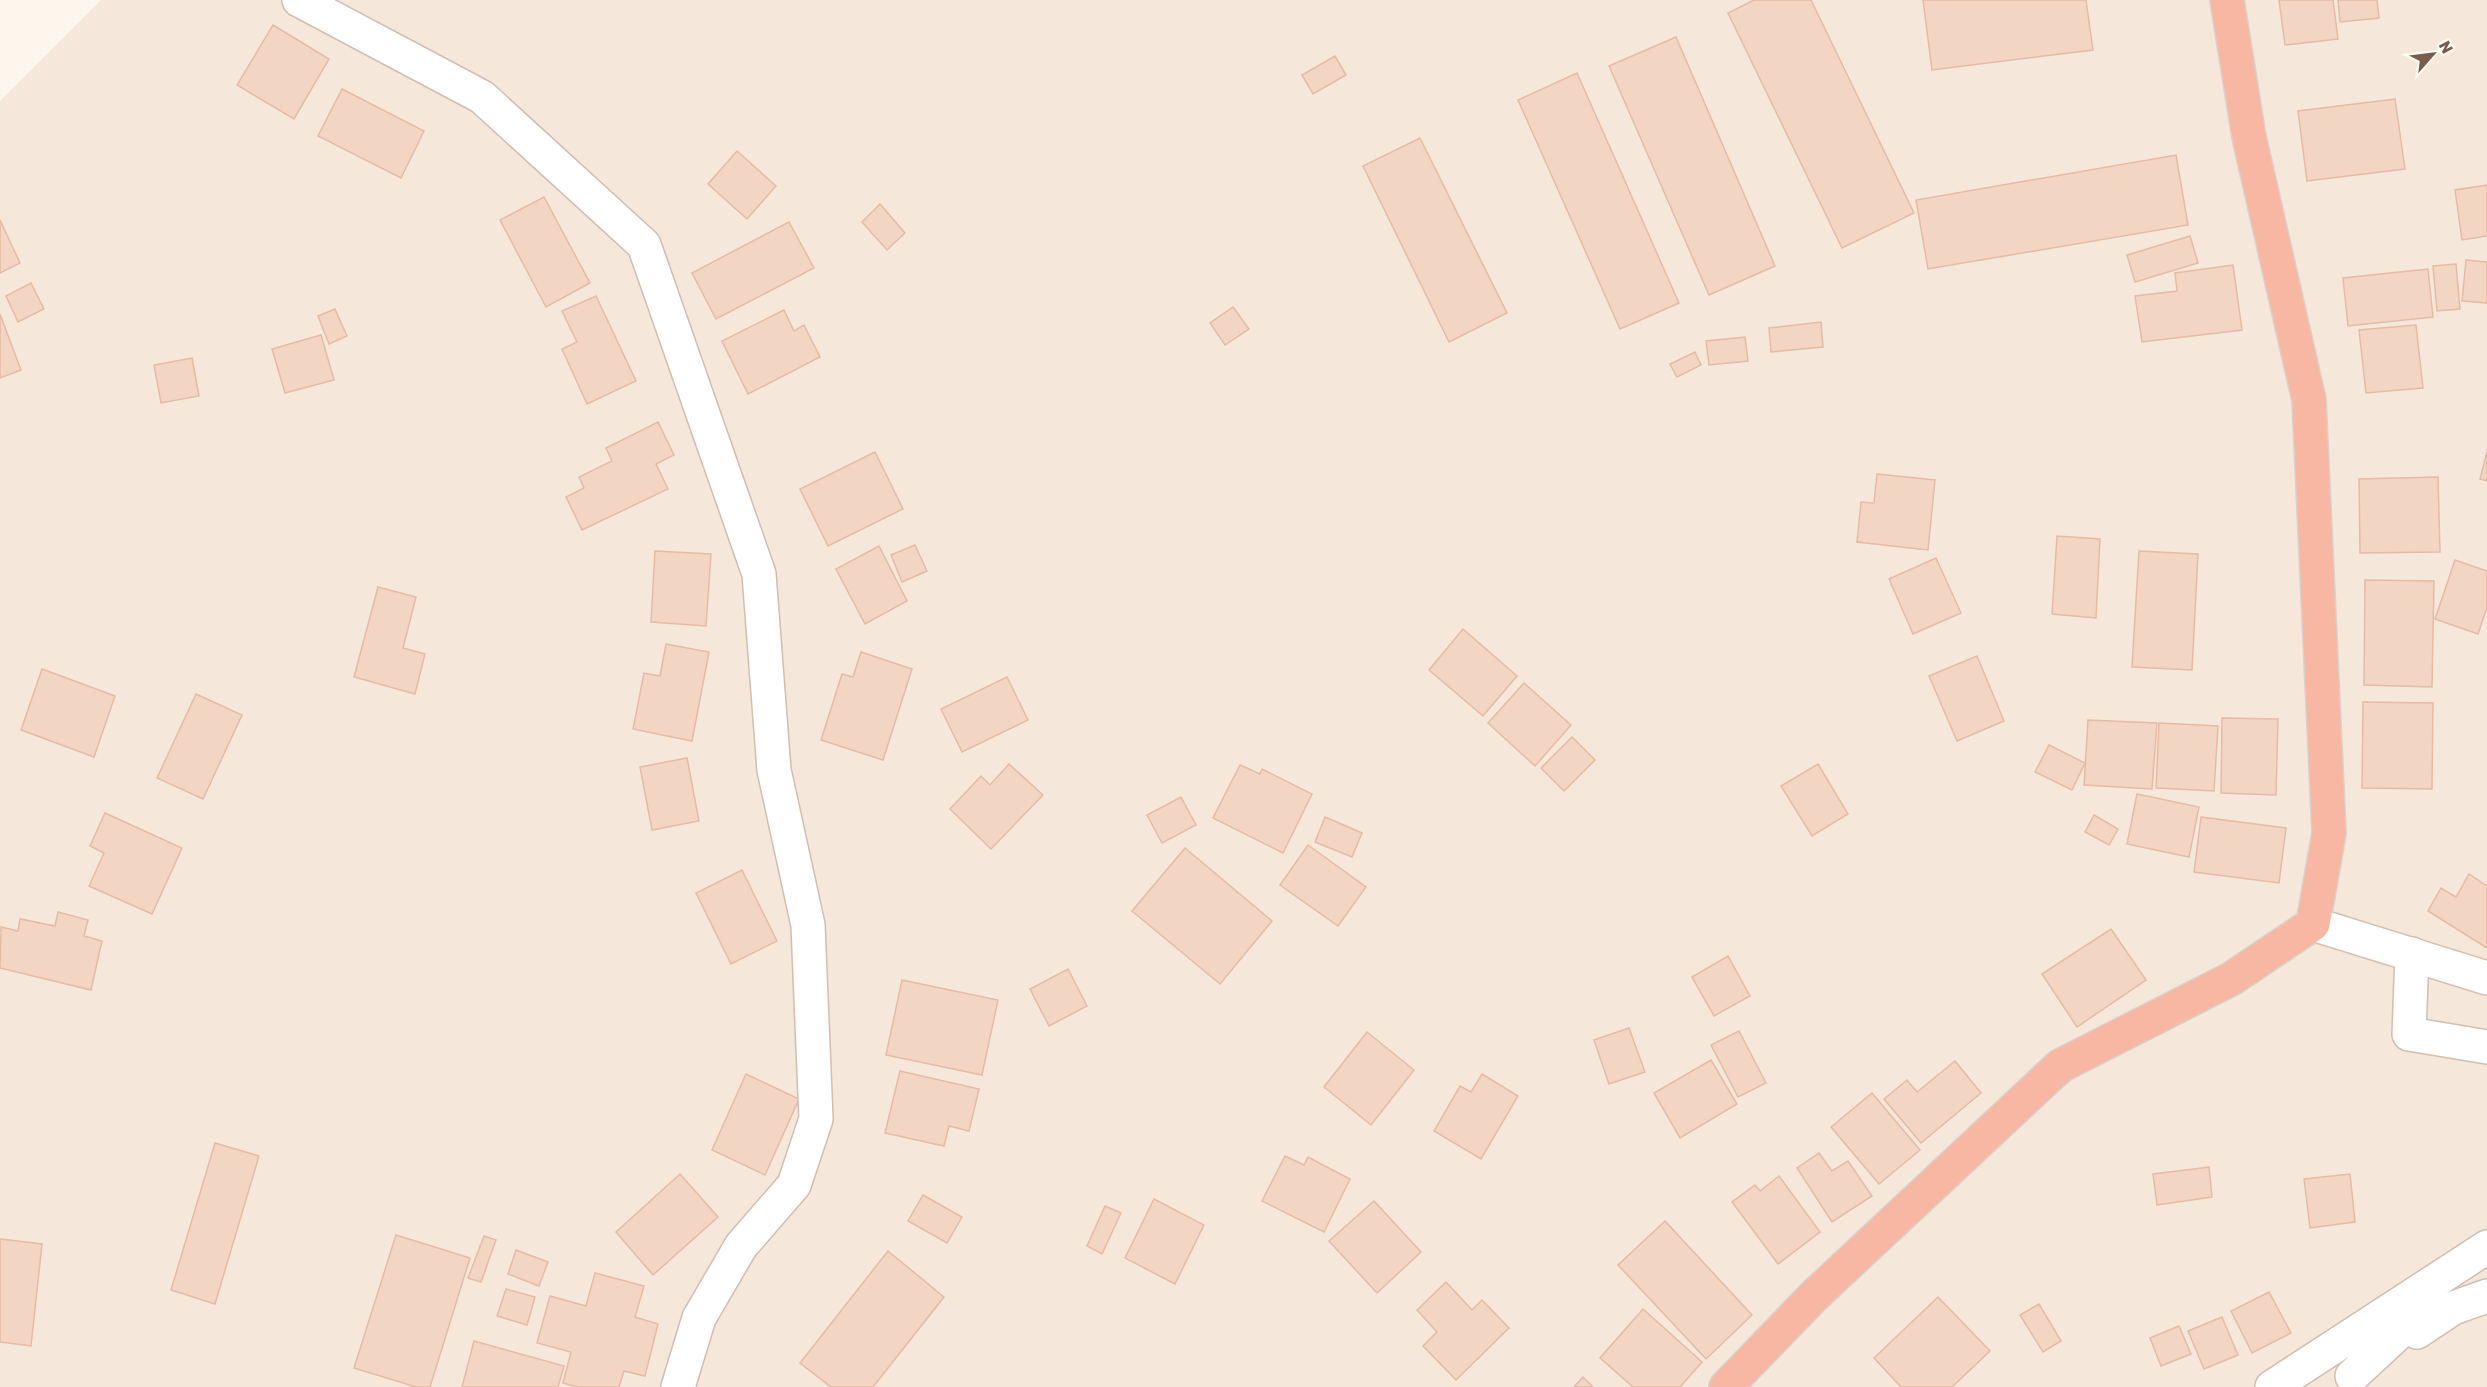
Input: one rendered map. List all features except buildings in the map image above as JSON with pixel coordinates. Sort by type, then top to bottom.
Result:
[{"type":"highway","points":[[1726,1387],[1814,1296],[2060,1066],[2231,979],[2313,924],[2329,834],[2309,400],[2249,137],[2227,0]]},
{"type":"street","points":[[298,0],[482,97],[644,245],[759,574],[774,770],[808,925],[816,1119],[794,1185],[741,1246],[699,1318],[678,1387]]},
{"type":"street","points":[[2313,924],[2487,978]]},
{"type":"street","points":[[2412,954],[2409,1034],[2487,1047]]},
{"type":"street","points":[[2347,1382],[2487,1249]]},
{"type":"street","points":[[2272,1387],[2487,1249]]},
{"type":"street","points":[[2347,1382],[2453,1308],[2487,1296]]},
{"type":"shaded area","points":[[101,0],[2487,0],[2487,1387],[0,1387],[0,101]]}]
